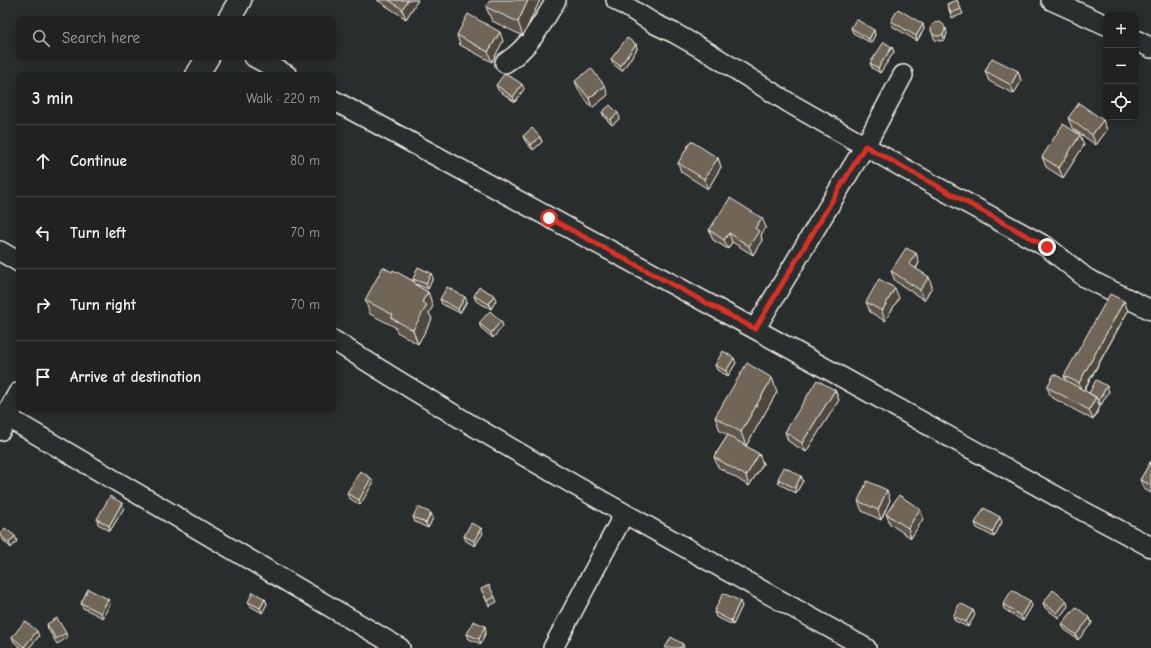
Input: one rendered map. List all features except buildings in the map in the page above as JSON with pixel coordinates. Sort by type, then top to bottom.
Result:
[{"type":"highway","points":[[231,16],[240,0]]},
{"type":"highway","points":[[199,72],[206,60]]},
{"type":"highway","points":[[3,423],[16,399]]},
{"type":"street","points":[[505,63],[516,56],[541,27],[556,0]]},
{"type":"street","points":[[616,0],[655,24],[700,48],[791,104],[1047,247],[1086,278],[1151,310]]},
{"type":"street","points":[[1051,0],[1103,24]]},
{"type":"street","points":[[1139,42],[1151,48]]},
{"type":"street","points":[[260,60],[282,72]]},
{"type":"street","points":[[755,329],[865,146],[902,75]]},
{"type":"street","points":[[336,102],[755,329],[1083,511],[1151,547]]},
{"type":"street","points":[[0,251],[16,260]]},
{"type":"street","points":[[336,342],[406,386],[624,514],[866,648]]},
{"type":"street","points":[[3,423],[400,648]]},
{"type":"street","points":[[554,648],[624,514]]},
{"type":"route","points":[[549,218],[755,329],[865,146],[1047,247]]}]
